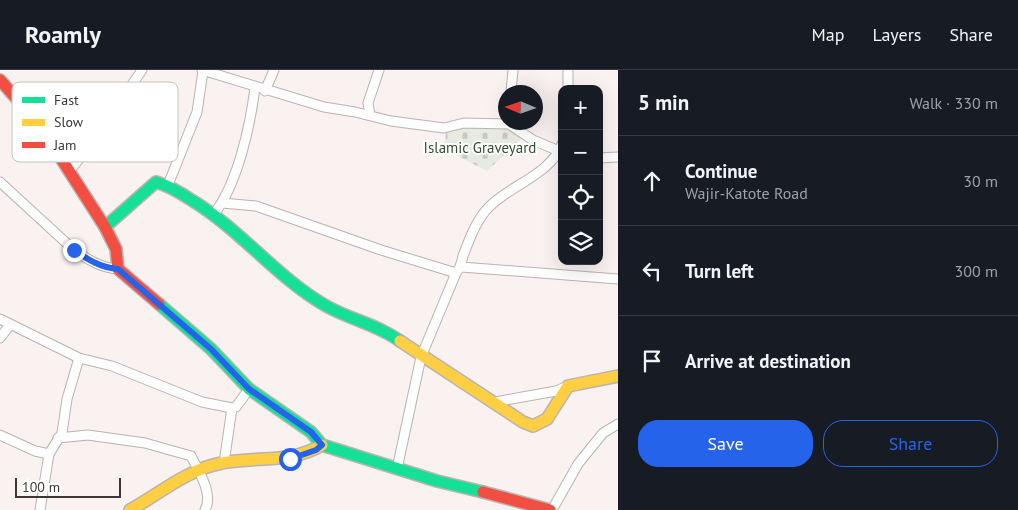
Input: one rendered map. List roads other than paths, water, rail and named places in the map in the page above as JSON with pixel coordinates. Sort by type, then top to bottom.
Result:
[{"type":"street","points":[[134,82],[142,70]]},
{"type":"street","points":[[265,91],[274,70]]},
{"type":"street","points":[[370,115],[368,103],[380,70]]},
{"type":"street","points":[[512,85],[513,70]]},
{"type":"street","points":[[568,70],[568,85]]},
{"type":"street","points":[[178,159],[196,112],[202,71],[324,107],[370,115],[391,121],[444,128],[464,123],[498,124]]},
{"type":"street","points":[[0,80],[12,94]]},
{"type":"street","points":[[214,214],[222,203],[245,137],[255,88]]},
{"type":"street","points":[[518,130],[558,151]]},
{"type":"street","points":[[398,469],[421,357],[481,216],[490,206],[558,154]]},
{"type":"street","points":[[603,158],[618,157]]},
{"type":"street","points":[[63,162],[105,227],[116,249],[118,269]]},
{"type":"street","points":[[69,172],[77,162]]},
{"type":"street","points":[[168,185],[177,162]]},
{"type":"street","points":[[0,182],[86,259],[108,268],[118,269],[211,349],[249,389],[311,432],[322,445],[398,469],[551,510],[578,464],[603,433],[618,424]]},
{"type":"street","points":[[105,227],[156,182],[168,185],[214,214],[291,282],[328,307],[389,333],[421,357],[495,402],[523,422],[533,426],[547,419],[568,386]]},
{"type":"street","points":[[222,203],[256,206],[381,250],[459,270],[618,279]]},
{"type":"street","points":[[0,319],[78,358],[112,366],[202,402],[232,408],[236,407],[249,389]]},
{"type":"street","points":[[0,338],[10,325]]},
{"type":"street","points":[[40,510],[49,454],[62,433],[67,399],[78,358]]},
{"type":"street","points":[[495,402],[556,391],[568,386],[618,376]]},
{"type":"street","points":[[224,463],[232,408]]},
{"type":"street","points":[[0,435],[35,451],[49,454]]},
{"type":"street","points":[[58,438],[88,435],[145,443],[191,456],[200,472],[208,501],[205,510]]},
{"type":"street","points":[[136,509],[200,472],[224,463],[290,459],[316,450],[322,445]]},
{"type":"park label","name":"Islamic Graveyard","points":[[480,147]]}]
